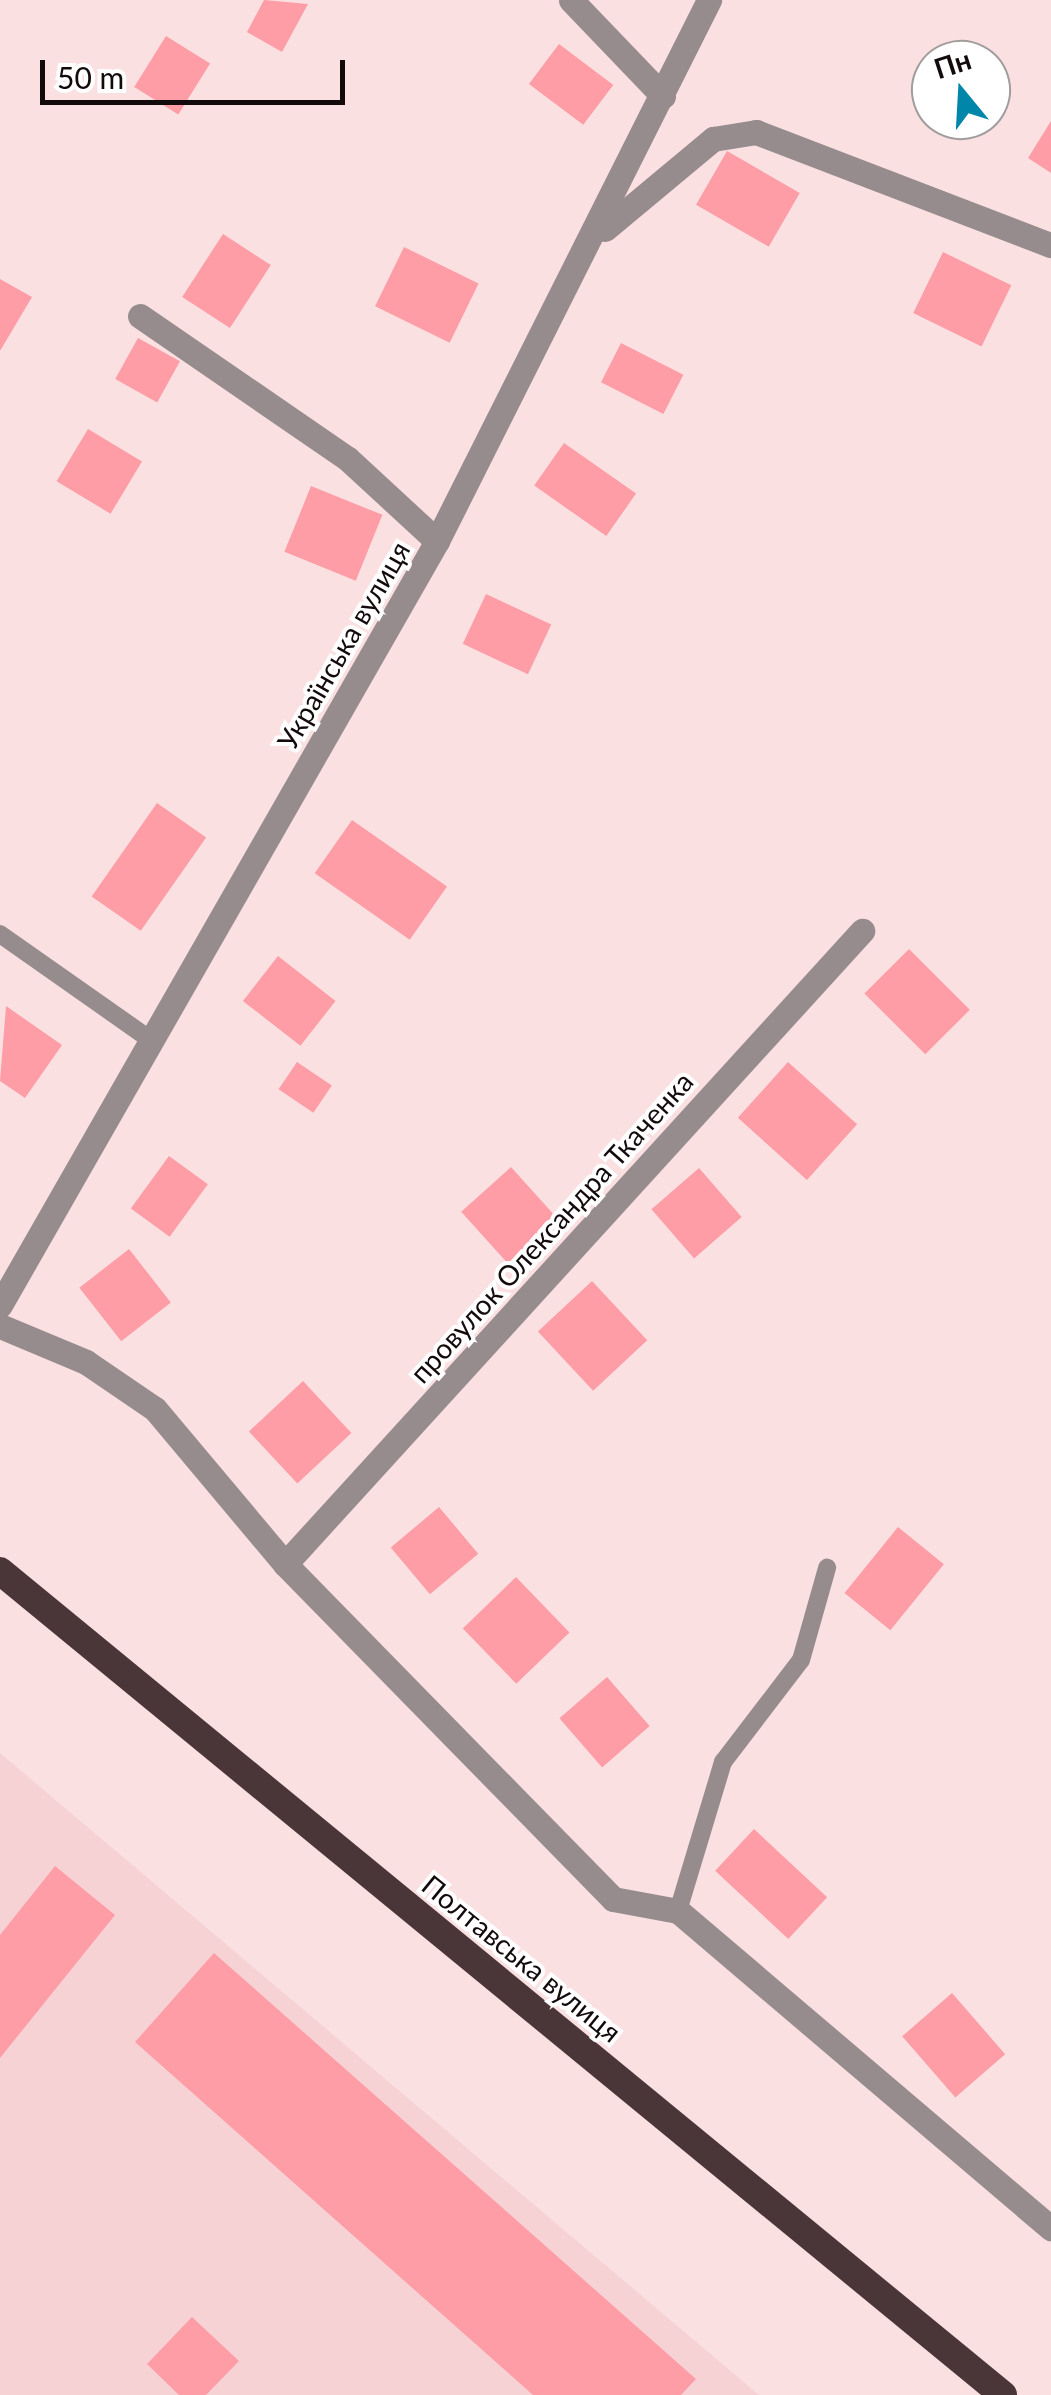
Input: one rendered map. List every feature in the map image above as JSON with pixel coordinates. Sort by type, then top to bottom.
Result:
[{"type":"highway","name":"Полтавська вулиця","points":[[0,1570],[1003,2395]]},
{"type":"street","points":[[572,0],[662,96]]},
{"type":"street","name":"Українська вулиця","points":[[0,1305],[437,541],[594,239],[709,0]]},
{"type":"street","points":[[594,239],[714,139],[756,132],[1051,244]]},
{"type":"street","points":[[140,316],[348,459],[437,541]]},
{"type":"street","name":"провулок Олександра Ткаченка","points":[[285,1564],[862,931]]},
{"type":"street","points":[[0,1326],[86,1362],[155,1408],[285,1564],[613,1899],[678,1911],[1051,2228]]},
{"type":"lane","points":[[0,934],[151,1040]]},
{"type":"lane","points":[[678,1911],[723,1762],[802,1660],[827,1568]]},
{"type":"shaded area","points":[[0,1753],[759,2395],[0,2395]]},
{"type":"building","points":[[264,0],[308,4],[282,52],[247,32]]},
{"type":"building","points":[[166,36],[210,64],[178,114],[134,87]]},
{"type":"building","points":[[559,44],[613,85],[583,125],[529,84]]},
{"type":"building","points":[[1051,121],[1051,173],[1028,158]]},
{"type":"building","points":[[727,151],[800,193],[769,247],[696,205]]},
{"type":"building","points":[[223,234],[271,265],[230,328],[182,297]]},
{"type":"building","points":[[404,247],[479,283],[450,343],[375,306]]},
{"type":"building","points":[[943,252],[1011,285],[981,346],[913,313]]},
{"type":"building","points":[[0,279],[32,297],[0,351]]},
{"type":"building","points":[[138,338],[180,361],[157,402],[115,379]]},
{"type":"building","points":[[621,343],[683,375],[663,414],[601,382]]},
{"type":"building","points":[[88,429],[142,461],[111,514],[57,481]]},
{"type":"building","points":[[564,443],[636,493],[606,536],[534,486]]},
{"type":"building","points":[[311,486],[382,515],[356,581],[284,552]]},
{"type":"building","points":[[486,594],[551,624],[528,674],[463,644]]},
{"type":"building","points":[[157,803],[206,837],[141,931],[92,896]]},
{"type":"building","points":[[352,820],[447,887],[410,940],[315,873]]},
{"type":"building","points":[[909,949],[970,1010],[925,1054],[864,994]]},
{"type":"building","points":[[278,956],[336,1001],[300,1046],[243,1001]]},
{"type":"building","points":[[6,1006],[62,1045],[25,1098],[0,1081]]},
{"type":"building","points":[[297,1062],[332,1085],[313,1113],[279,1089]]},
{"type":"building","points":[[788,1062],[857,1124],[807,1180],[738,1118]]},
{"type":"building","points":[[169,1156],[208,1184],[170,1237],[131,1209]]},
{"type":"building","points":[[511,1167],[558,1219],[508,1264],[461,1212]]},
{"type":"building","points":[[699,1168],[742,1217],[694,1258],[651,1209]]},
{"type":"building","points":[[129,1249],[171,1303],[121,1341],[79,1288]]},
{"type":"building","points":[[592,1281],[647,1340],[593,1391],[538,1331]]},
{"type":"building","points":[[303,1381],[351,1433],[297,1483],[249,1431]]},
{"type":"building","points":[[439,1507],[478,1554],[430,1594],[391,1547]]},
{"type":"building","points":[[898,1527],[944,1564],[890,1630],[845,1593]]},
{"type":"building","points":[[516,1577],[569,1632],[516,1684],[463,1628]]},
{"type":"building","points":[[607,1677],[650,1726],[602,1767],[559,1718]]},
{"type":"building","points":[[754,1829],[827,1897],[788,1939],[715,1871]]},
{"type":"building","points":[[55,1866],[115,1915],[0,2058],[0,1935]]},
{"type":"building","points":[[214,1953],[696,2379],[681,2395],[533,2395],[135,2042]]},
{"type":"building","points":[[952,1993],[1005,2054],[955,2097],[902,2036]]},
{"type":"building","points":[[192,2317],[239,2361],[206,2395],[179,2395],[147,2364]]}]
